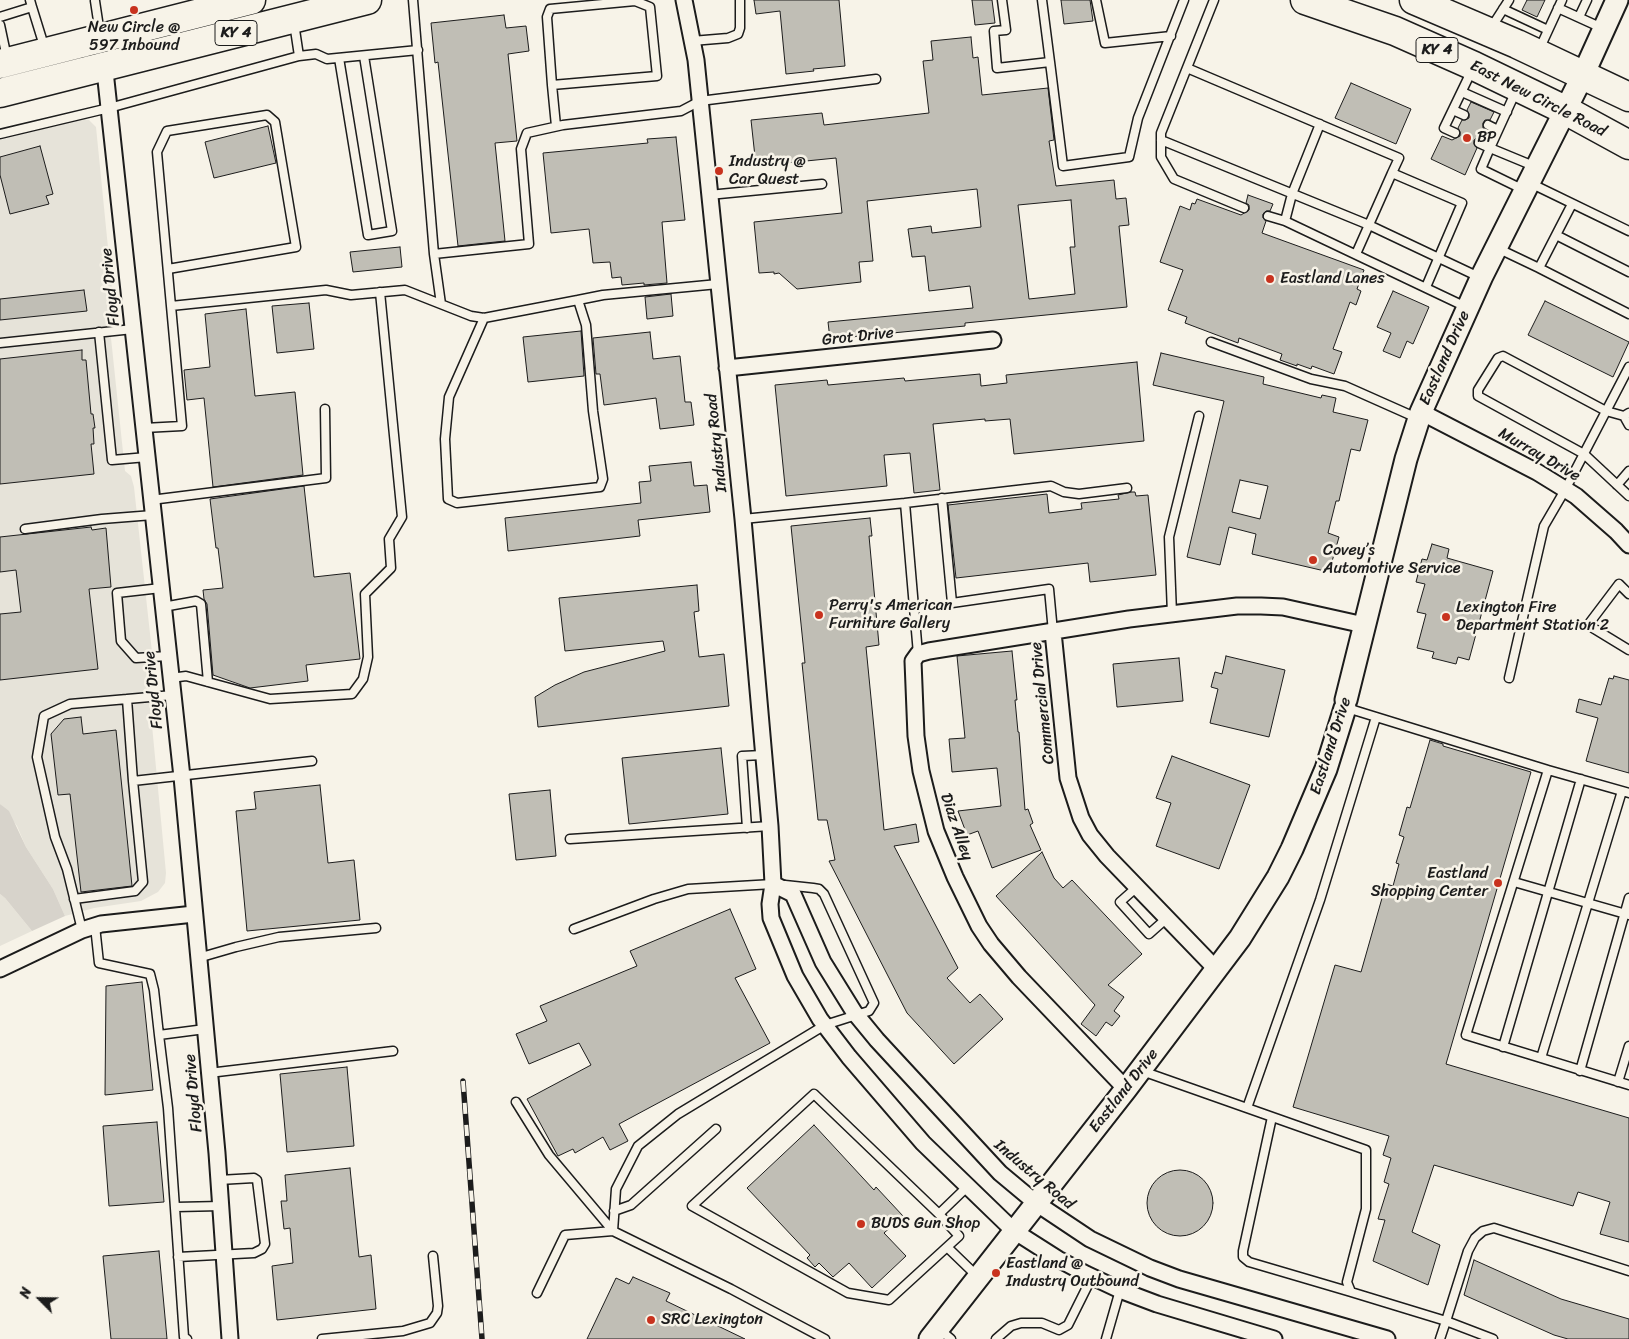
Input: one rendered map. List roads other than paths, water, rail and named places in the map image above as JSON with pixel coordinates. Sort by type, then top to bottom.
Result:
[{"type":"highway","name":"KY 4","points":[[4,63],[251,0]]},
{"type":"highway","name":"KY 4","points":[[0,93],[367,0]]},
{"type":"highway","name":"East New Circle Road","points":[[1305,0],[1395,31],[1474,66],[1565,110],[1629,146]]},
{"type":"highway","name":"KY 4","points":[[1414,0],[1453,12],[1496,20],[1543,42],[1583,75],[1629,97]]},
{"type":"street","name":"Industry Road","points":[[684,0],[700,101],[743,519],[770,826],[773,884],[770,904],[771,918],[796,976],[825,1025],[849,1058],[923,1142],[1014,1231],[1058,1259],[1120,1290],[1157,1304],[1274,1339]]},
{"type":"street","name":"Eastland Drive","points":[[940,1336],[978,1278],[1217,970],[1278,877],[1326,769],[1346,704],[1406,459],[1420,415],[1481,278],[1583,75],[1617,0]]},
{"type":"street","name":"Floyd Drive","points":[[101,38],[182,776],[219,1180],[230,1339]]},
{"type":"street","name":"Grot Drive","points":[[727,368],[993,340]]},
{"type":"street","name":"Murray Drive","points":[[1420,415],[1537,472],[1589,508],[1629,545]]},
{"type":"street","name":"Commercial Drive","points":[[1217,970],[1107,856],[1090,835],[1081,818],[1068,778],[1053,632],[1129,619],[1237,606],[1261,606],[1301,611],[1364,625]]},
{"type":"street","points":[[918,654],[1053,632]]},
{"type":"street","name":"Diaz Alley","points":[[918,654],[912,662],[912,667],[916,736],[921,771],[936,831],[955,877],[979,926],[992,944],[1019,977],[1126,1089]]},
{"type":"street","name":"Industry Road","points":[[773,884],[793,894],[823,962],[876,1040],[1000,1173],[1036,1203],[1090,1240],[1150,1268],[1179,1279],[1387,1339]]},
{"type":"street","points":[[0,969],[89,928],[111,923],[194,914]]},
{"type":"lane","points":[[413,0],[434,254],[441,304]]},
{"type":"lane","points":[[692,41],[728,38],[738,34],[740,28],[740,0]]},
{"type":"lane","points":[[1002,0],[1006,30],[994,31],[997,68],[1050,62]]},
{"type":"lane","points":[[1042,0],[1063,166],[1129,157],[1138,118],[1184,0]]},
{"type":"lane","points":[[1096,0],[1105,43],[1171,36]]},
{"type":"lane","points":[[1214,0],[1161,133],[1161,157],[1174,179],[1244,208]]},
{"type":"lane","points":[[1496,20],[1509,0]]},
{"type":"lane","points":[[1543,42],[1562,0]]},
{"type":"lane","points":[[1578,17],[1587,0]]},
{"type":"lane","points":[[95,1],[101,38]]},
{"type":"lane","points":[[552,85],[657,76],[650,7],[635,1],[550,9],[547,17],[552,85],[556,126]]},
{"type":"lane","points":[[0,17],[31,4],[46,52]]},
{"type":"lane","points":[[1558,8],[1604,28]]},
{"type":"lane","points":[[293,19],[299,56]]},
{"type":"lane","points":[[0,26],[4,63]]},
{"type":"lane","points":[[0,134],[109,108],[299,56],[316,54],[327,59],[418,50]]},
{"type":"lane","points":[[339,58],[368,235],[392,231],[364,56]]},
{"type":"lane","points":[[1455,133],[1444,128],[1474,66]]},
{"type":"lane","points":[[1187,68],[1399,158],[1356,254]]},
{"type":"lane","points":[[434,254],[529,244],[520,149],[527,133],[556,126],[681,111],[700,101],[876,79]]},
{"type":"lane","points":[[1518,87],[1481,170],[1530,180]]},
{"type":"lane","points":[[1462,92],[1507,112]]},
{"type":"lane","points":[[1453,110],[1464,115]]},
{"type":"lane","points":[[144,428],[182,426],[157,152],[168,131],[267,115],[275,122],[296,247],[168,269]]},
{"type":"lane","points":[[1285,221],[1292,194],[1320,124]]},
{"type":"lane","points":[[1488,125],[1498,130]]},
{"type":"lane","points":[[1161,140],[1369,224],[1481,278]]},
{"type":"lane","points":[[1479,143],[1490,148],[1530,180],[1572,204],[1629,231]]},
{"type":"lane","points":[[1392,173],[1462,203],[1426,287]]},
{"type":"lane","points":[[709,194],[822,184]]},
{"type":"lane","points":[[1539,268],[1572,204]]},
{"type":"lane","points":[[1268,216],[1285,221],[1467,308]]},
{"type":"lane","points":[[1556,235],[1629,272]]},
{"type":"lane","points":[[1496,248],[1629,314]]},
{"type":"lane","points":[[171,306],[326,290],[351,295],[405,290],[471,316],[484,318],[603,295],[718,284]]},
{"type":"lane","points":[[171,678],[186,676],[270,699],[352,694],[363,679],[368,657],[365,594],[390,568],[389,539],[402,517],[380,292]]},
{"type":"lane","points":[[484,318],[448,397],[445,439],[448,499],[456,503],[600,487],[602,479],[593,410],[586,325],[578,300]]},
{"type":"lane","points":[[0,343],[133,329]]},
{"type":"lane","points":[[99,332],[112,460],[147,457]]},
{"type":"lane","points":[[1211,342],[1311,379],[1345,386],[1420,415]]},
{"type":"lane","points":[[1629,426],[1626,414],[1606,411],[1503,356],[1498,358],[1478,390],[1478,396],[1584,454],[1629,496]]},
{"type":"lane","points":[[1509,678],[1544,526],[1565,490],[1629,367]]},
{"type":"lane","points":[[151,500],[326,478],[324,409]]},
{"type":"lane","points":[[1172,614],[1169,537],[1198,416]]},
{"type":"lane","points":[[1617,485],[1629,471]]},
{"type":"lane","points":[[743,519],[1051,486],[1064,492],[1079,494],[1127,488]]},
{"type":"lane","points":[[942,498],[952,603],[1049,588],[1053,632]]},
{"type":"lane","points":[[904,502],[918,654]]},
{"type":"lane","points":[[25,529],[102,519],[153,515]]},
{"type":"lane","points":[[1629,594],[1619,584],[1588,625],[1629,650]]},
{"type":"lane","points":[[161,588],[117,593],[122,641],[136,658],[168,656]]},
{"type":"lane","points":[[163,607],[196,601],[201,604],[208,682]]},
{"type":"lane","points":[[173,695],[70,704],[44,716],[37,757],[55,836],[67,868],[74,899],[89,928],[99,963],[150,974],[154,990],[168,1108],[184,1337],[187,1339]]},
{"type":"lane","points":[[74,899],[135,891],[143,882],[127,699]]},
{"type":"lane","points":[[1346,704],[1376,718],[1625,792],[1587,903],[1541,1058]]},
{"type":"lane","points":[[1247,1108],[1317,908],[1376,718]]},
{"type":"lane","points":[[747,828],[742,756],[763,755]]},
{"type":"lane","points":[[134,780],[312,761]]},
{"type":"lane","points":[[1548,770],[1466,1036],[1629,1085]]},
{"type":"lane","points":[[1504,1047],[1581,779]]},
{"type":"lane","points":[[570,839],[770,826]]},
{"type":"lane","points":[[1514,882],[1627,915]]},
{"type":"lane","points":[[574,929],[654,899],[688,889],[773,884],[820,889],[874,1003],[869,1011],[825,1025],[678,1114],[638,1146],[616,1189],[612,1231]]},
{"type":"lane","points":[[1137,887],[1120,902],[1150,934],[1167,918]]},
{"type":"lane","points":[[1580,1070],[1627,915],[1629,898]]},
{"type":"lane","points":[[198,958],[279,937],[376,928]]},
{"type":"lane","points":[[159,1034],[205,1029]]},
{"type":"lane","points":[[1618,1082],[1629,1046]]},
{"type":"lane","points":[[209,1073],[393,1051]]},
{"type":"lane","points":[[1140,1070],[1366,1150],[1366,1209],[1347,1282],[1351,1292]]},
{"type":"lane","points":[[814,1094],[939,1214],[959,1236],[947,1247],[889,1300],[848,1293],[692,1206],[814,1094]]},
{"type":"lane","points":[[516,1102],[549,1155],[612,1231],[731,1289],[825,1339]]},
{"type":"lane","points":[[1272,1116],[1242,1252],[1243,1257],[1249,1262],[1446,1321],[1493,1339]]},
{"type":"lane","points":[[614,1211],[631,1205],[716,1129]]},
{"type":"lane","points":[[178,1257],[254,1253],[262,1249],[265,1244],[257,1180],[254,1178],[219,1180]]},
{"type":"lane","points":[[939,1214],[968,1186]]},
{"type":"lane","points":[[176,1207],[220,1206]]},
{"type":"lane","points":[[1440,1339],[1468,1251],[1475,1238],[1483,1231],[1494,1228],[1629,1271]]},
{"type":"lane","points":[[537,1292],[565,1235],[612,1231]]},
{"type":"lane","points":[[947,1247],[978,1278]]},
{"type":"lane","points":[[322,1339],[403,1331],[430,1323],[437,1313],[438,1306],[433,1256]]},
{"type":"lane","points":[[996,1339],[1011,1326],[1021,1323],[1042,1323],[1058,1330],[1068,1325],[1092,1277]]},
{"type":"lane","points":[[1106,1339],[1120,1290]]},
{"type":"railway","points":[[463,1081],[482,1339]]},
{"type":"place","name":"New Circle @ 597 Inbound","points":[[134,10]]},
{"type":"place","name":"BP","points":[[1467,138]]},
{"type":"place","name":"Industry @ Car Quest","points":[[719,171]]},
{"type":"place","name":"Eastland Lanes","points":[[1270,279]]},
{"type":"place","name":"Covey’s Automotive Service","points":[[1313,560]]},
{"type":"place","name":"Perry's American Furniture Gallery","points":[[819,615]]},
{"type":"place","name":"Lexington Fire Department Station 2","points":[[1446,617]]},
{"type":"place","name":"Eastland Shopping Center","points":[[1498,883]]},
{"type":"place","name":"BUDS Gun Shop","points":[[861,1224]]},
{"type":"place","name":"Eastland @ Industry Outbound","points":[[996,1273]]},
{"type":"place","name":"SRC Lexington","points":[[651,1320]]}]
